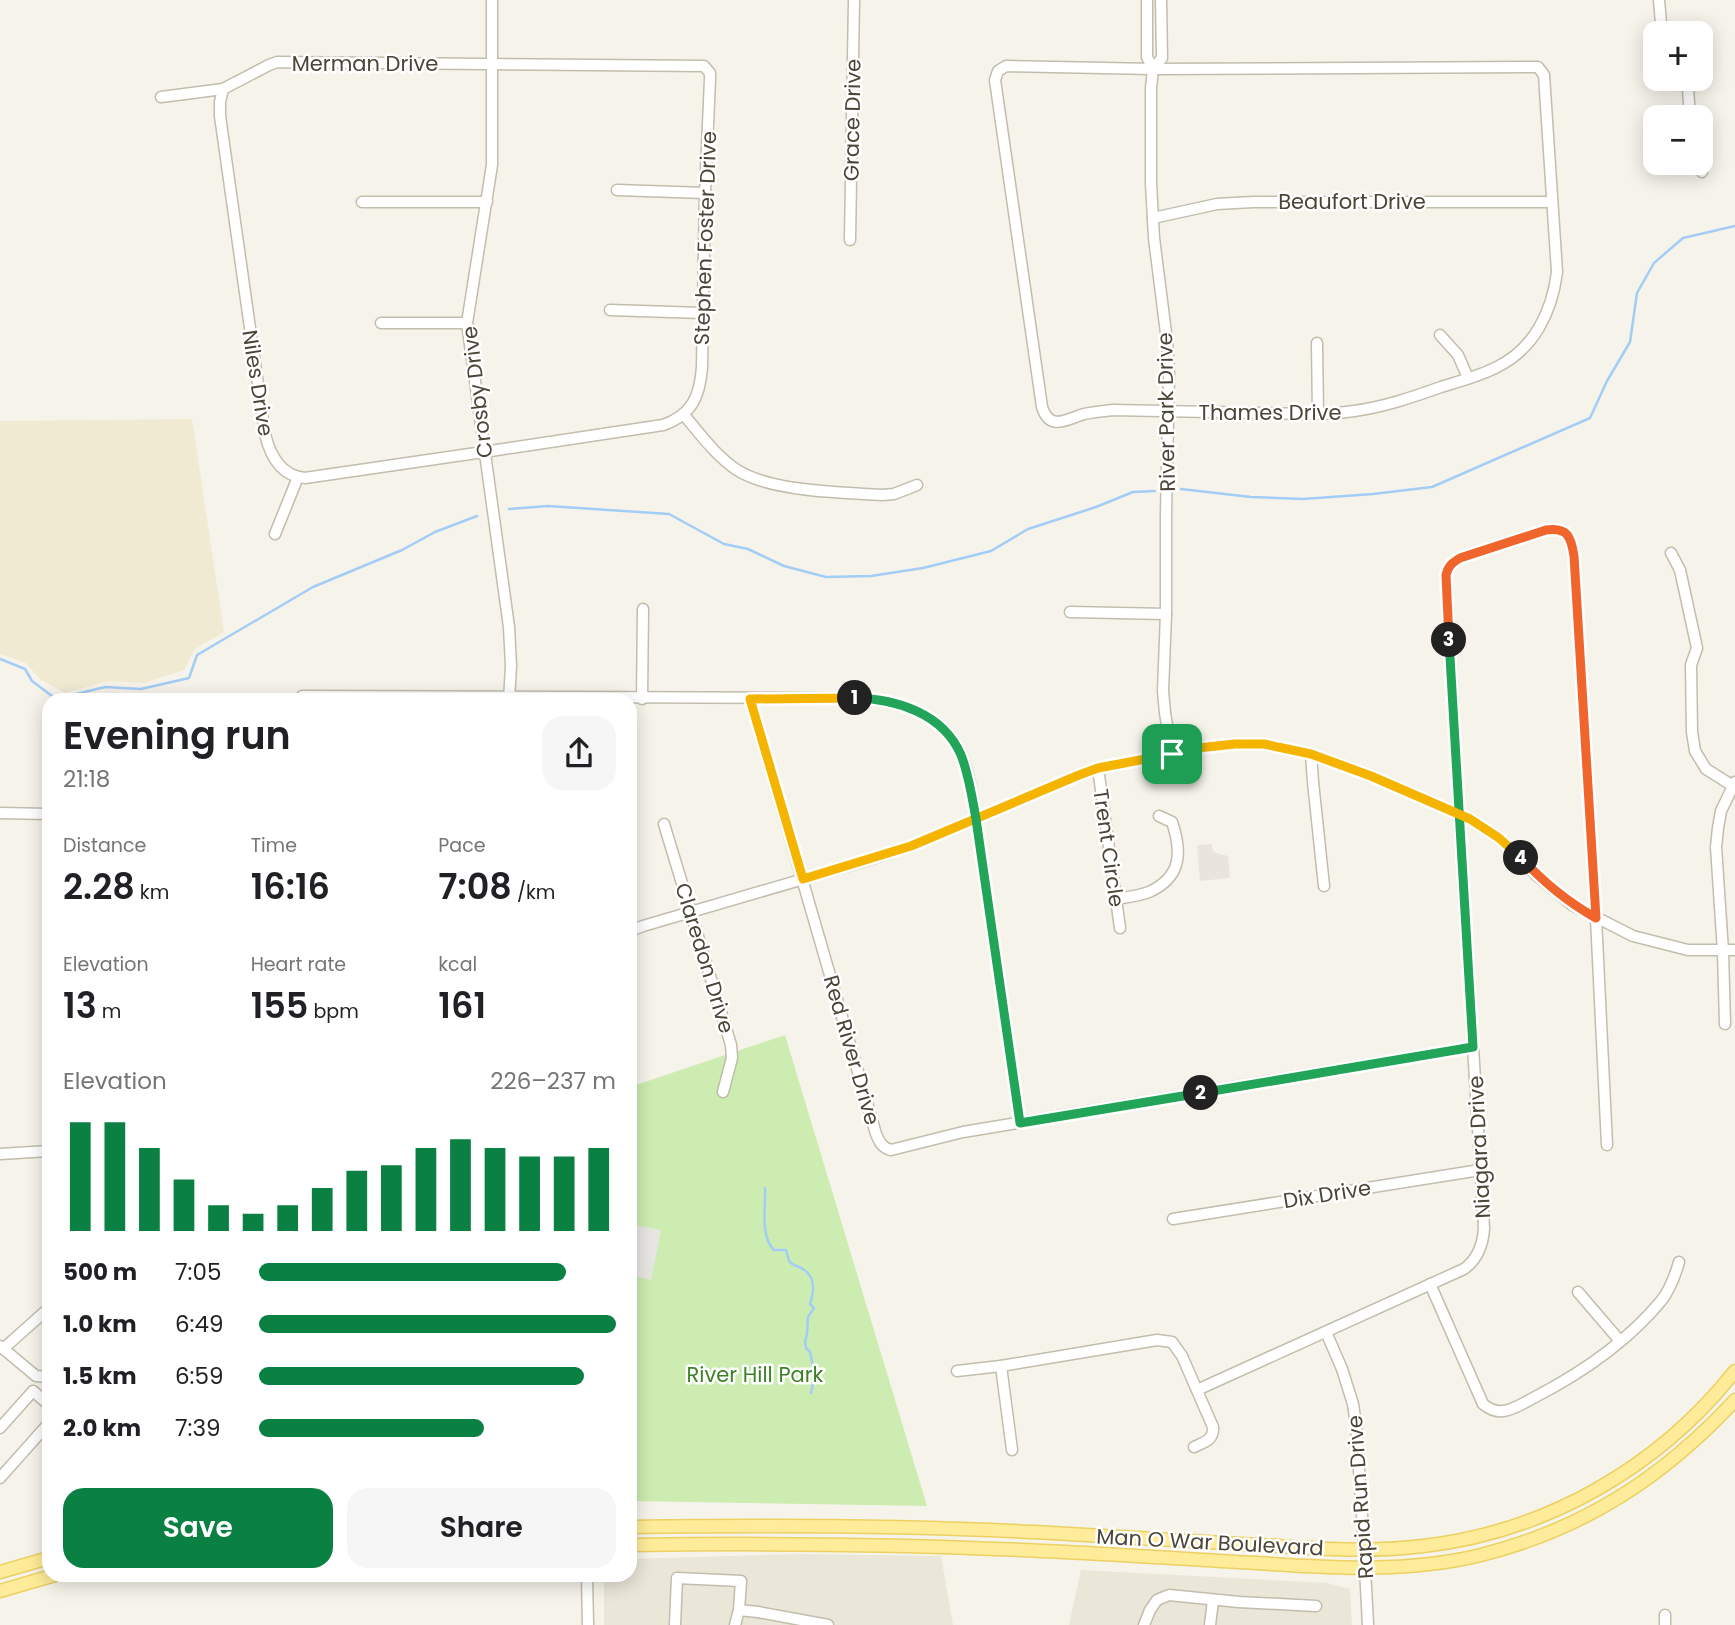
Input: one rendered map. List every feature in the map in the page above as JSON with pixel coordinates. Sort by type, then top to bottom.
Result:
[{"type":"main road","name":"Man O War Boulevard","points":[[637,1527],[781,1525],[954,1528],[1339,1550],[1423,1546],[1503,1530],[1561,1508],[1604,1486],[1657,1449],[1703,1409],[1735,1371]]},
{"type":"main road","name":"Man O War Boulevard","points":[[637,1545],[891,1545],[1043,1550],[1364,1568],[1442,1562],[1480,1555],[1551,1532],[1618,1499],[1666,1466],[1712,1425],[1735,1400]]},
{"type":"main road","points":[[0,1572],[42,1560]]},
{"type":"main road","points":[[0,1591],[42,1579]]},
{"type":"street","name":"Crosby Drive","points":[[492,0],[492,165],[467,323],[509,626],[509,693]]},
{"type":"street","name":"Grace Drive","points":[[849,240],[854,0]]},
{"type":"street","name":"River Park Drive","points":[[1147,0],[1147,57],[1153,69],[1150,106],[1154,238],[1167,341],[1169,411],[1163,691],[1172,754]]},
{"type":"street","name":"River Park Drive","points":[[1153,69],[1162,58],[1161,0]]},
{"type":"street","points":[[1659,0],[1661,21]]},
{"type":"street","name":"Merman Drive","points":[[161,97],[223,89],[277,62],[492,63]]},
{"type":"street","name":"Stephen Foster Drive","points":[[492,63],[704,66],[710,73],[701,380],[699,392],[684,415]]},
{"type":"street","name":"Thames Drive","points":[[1006,66],[1153,69],[1538,67],[1544,75],[1558,272],[1545,318],[1527,345],[1494,369],[1377,407],[1354,411],[1318,414],[1113,410],[1058,423],[1048,418],[1044,414],[995,80],[998,71],[1006,66]]},
{"type":"street","name":"Niles Drive","points":[[223,89],[220,116],[265,434],[268,447],[278,465],[298,477]]},
{"type":"street","points":[[617,190],[705,192]]},
{"type":"street","name":"Beaufort Drive","points":[[1153,218],[1207,206],[1253,202],[1552,201]]},
{"type":"street","points":[[362,202],[487,202]]},
{"type":"street","points":[[610,310],[702,313]]},
{"type":"street","points":[[381,323],[467,323]]},
{"type":"street","points":[[1440,335],[1458,355],[1468,378]]},
{"type":"street","points":[[1317,343],[1318,414]]},
{"type":"street","points":[[275,534],[298,477],[663,425],[684,415],[710,447],[729,464],[754,478],[772,484],[882,495],[894,494],[917,485]]},
{"type":"street","name":"Niagara Drive","points":[[1197,1390],[1464,1269],[1473,1262],[1482,1245],[1484,1228],[1446,589],[1448,568],[1460,558],[1555,528],[1568,534],[1574,556],[1607,1144]]},
{"type":"street","points":[[1671,553],[1680,570],[1697,648],[1692,665],[1692,732],[1695,751],[1706,769],[1734,784],[1721,811],[1716,847],[1729,951],[1725,1024]]},
{"type":"street","points":[[642,699],[643,608]]},
{"type":"street","points":[[1070,612],[1166,614]]},
{"type":"street","points":[[637,699],[859,698],[890,702],[915,710],[939,725],[960,751],[967,772],[1020,1123]]},
{"type":"street","name":"Red River Drive","points":[[750,699],[876,1134],[883,1147],[891,1150],[940,1137],[1473,1047]]},
{"type":"street","points":[[637,928],[911,846],[1098,768],[1198,748],[1264,744],[1311,754],[1371,776],[1470,819],[1499,838],[1572,905],[1633,936],[1688,950],[1729,951]]},
{"type":"street","points":[[1311,754],[1324,886]]},
{"type":"street","name":"Trent Circle","points":[[1098,768],[1121,928]]},
{"type":"street","points":[[0,813],[42,814]]},
{"type":"street","points":[[1116,899],[1148,893],[1173,874],[1179,863],[1172,822],[1159,816]]},
{"type":"street","name":"Claredon Drive","points":[[664,824],[731,1045],[732,1058],[723,1092]]},
{"type":"street","points":[[0,1154],[42,1151]]},
{"type":"street","name":"Dix Drive","points":[[1173,1219],[1480,1170]]},
{"type":"street","points":[[1430,1284],[1483,1404],[1503,1411],[1583,1371],[1620,1341],[1661,1301],[1671,1286],[1679,1262]]},
{"type":"street","points":[[1578,1292],[1620,1341]]},
{"type":"street","points":[[42,1314],[2,1348],[36,1376],[42,1376]]},
{"type":"street","name":"Rapid Run Drive","points":[[1326,1332],[1353,1404],[1368,1625]]},
{"type":"street","points":[[957,1371],[1147,1341],[1172,1342],[1212,1420],[1214,1433],[1210,1439],[1194,1447]]},
{"type":"street","points":[[1000,1366],[1012,1450]]},
{"type":"street","points":[[0,1428],[33,1391],[36,1376]]},
{"type":"street","points":[[33,1391],[42,1399]]},
{"type":"street","points":[[0,1478],[42,1431]]},
{"type":"street","points":[[675,1625],[677,1578],[741,1581],[735,1625]]},
{"type":"street","points":[[587,1582],[588,1625]]},
{"type":"street","points":[[1144,1625],[1157,1600],[1169,1595],[1316,1606]]},
{"type":"street","points":[[1210,1625],[1213,1600]]},
{"type":"street","points":[[739,1610],[828,1625]]},
{"type":"shaded area","points":[[192,419],[224,632],[195,649],[184,670],[144,683],[108,681],[65,693],[40,679],[26,663],[0,654],[0,421]]},
{"type":"shaded area","points":[[1212,844],[1213,852],[1228,856],[1230,878],[1200,881],[1197,845]]},
{"type":"shaded area","points":[[637,1225],[661,1230],[651,1280],[637,1277]]},
{"type":"shaded area","points":[[799,1554],[941,1556],[953,1625],[604,1625],[604,1582],[637,1582],[637,1559]]},
{"type":"shaded area","points":[[1081,1570],[1327,1583],[1350,1589],[1352,1625],[1069,1625]]},
{"type":"green space","name":"River Hill Park","points":[[785,1035],[927,1506],[637,1501],[637,1085]]},
{"type":"waterway","points":[[1181,489],[1251,497],[1303,499],[1432,487],[1590,418],[1607,381],[1630,342],[1637,293],[1654,263],[1683,238],[1735,226]]},
{"type":"waterway","points":[[509,509],[548,506],[669,514],[724,544],[748,549],[784,566],[826,577],[871,576],[923,568],[991,551],[1028,529],[1133,492],[1155,491]]},
{"type":"waterway","points":[[80,693],[105,687],[141,689],[189,678],[197,655],[313,587],[477,516]]},
{"type":"waterway","points":[[0,659],[25,669],[32,681],[48,693]]},
{"type":"waterway","points":[[765,1188],[765,1229],[770,1244],[774,1250],[786,1250],[789,1261],[805,1270],[813,1282],[810,1304],[814,1308],[808,1317],[805,1342],[815,1375],[811,1393]]},
{"type":"route","points":[[1172,754],[1098,768],[1079,775],[976,819],[935,837],[803,879],[750,699],[859,698],[903,705],[939,725],[960,751],[976,819],[1020,1123],[1473,1047],[1460,832],[1459,814],[1459,798],[1446,589],[1446,575],[1448,568],[1460,558],[1555,528],[1568,534],[1574,556],[1596,918],[1572,905],[1536,875],[1499,838],[1470,819],[1459,814],[1448,808],[1371,776],[1311,754],[1264,744],[1198,748],[1172,754]]}]
